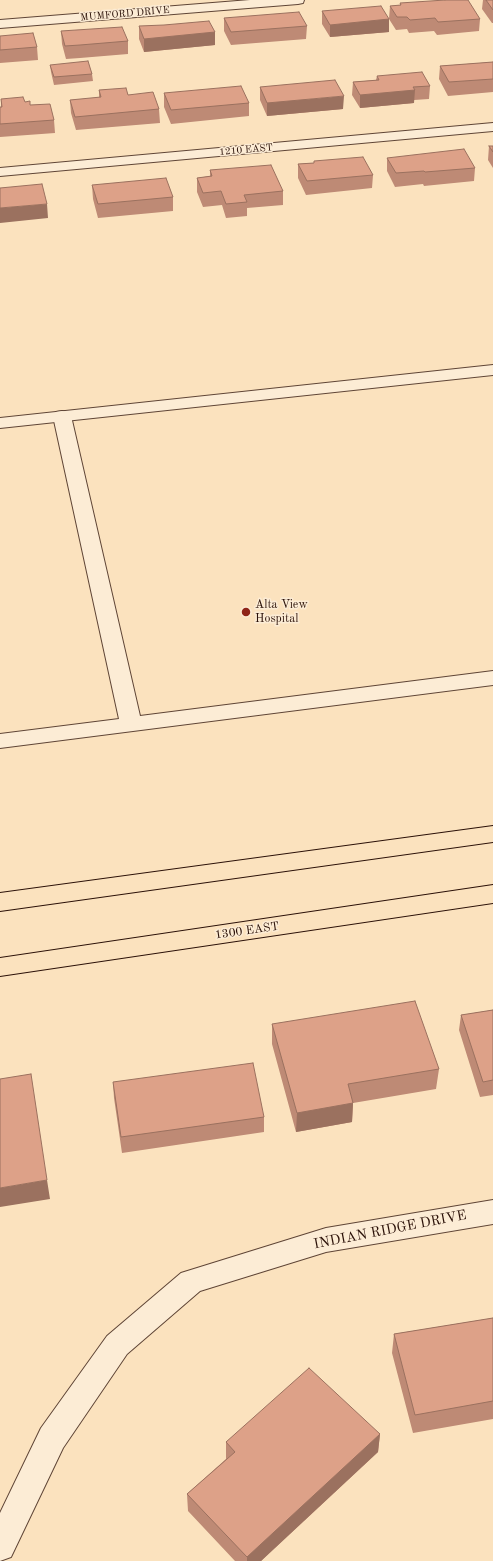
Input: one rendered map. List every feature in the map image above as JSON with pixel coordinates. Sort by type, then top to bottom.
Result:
[{"type":"main road","points":[[0,902],[493,834]]},
{"type":"main road","name":"1300 EAST","points":[[0,967],[493,894]]},
{"type":"street","name":"MUMFORD DRIVE","points":[[0,24],[298,0]]},
{"type":"street","name":"1210 EAST","points":[[0,172],[493,127]]},
{"type":"street","points":[[0,423],[493,370]]},
{"type":"street","points":[[62,416],[131,724]]},
{"type":"street","points":[[0,741],[493,678]]},
{"type":"street","name":"INDIAN RIDGE DRIVE","points":[[0,1546],[52,1438],[117,1345],[191,1282],[326,1240],[493,1212]]},
{"type":"building","points":[[468,0],[480,19],[438,22],[435,18],[410,20],[407,17],[397,17],[390,6],[401,5],[400,3]]},
{"type":"building","points":[[486,0],[493,0],[493,10]]},
{"type":"building","points":[[381,6],[389,19],[330,25],[322,11]]},
{"type":"building","points":[[299,12],[307,26],[231,32],[224,18]]},
{"type":"building","points":[[209,21],[215,32],[144,39],[139,26],[164,25]]},
{"type":"building","points":[[122,27],[128,41],[65,46],[61,31]]},
{"type":"building","points":[[33,33],[37,47],[0,50],[0,36]]},
{"type":"building","points":[[88,61],[92,74],[54,77],[50,65]]},
{"type":"building","points":[[493,62],[493,79],[449,82],[440,66]]},
{"type":"building","points":[[422,72],[430,86],[413,87],[415,90],[360,95],[353,82],[379,80],[377,76]]},
{"type":"building","points":[[335,80],[344,96],[267,103],[260,87]]},
{"type":"building","points":[[241,86],[249,103],[171,110],[164,93]]},
{"type":"building","points":[[126,88],[128,95],[153,92],[159,109],[75,117],[70,100],[101,97],[99,90]]},
{"type":"building","points":[[23,97],[25,102],[30,101],[30,105],[50,104],[54,120],[0,124],[0,107],[2,107],[1,99]]},
{"type":"building","points":[[489,146],[493,146],[493,152]]},
{"type":"building","points":[[464,149],[475,168],[396,173],[387,158]]},
{"type":"building","points":[[363,157],[373,175],[307,181],[298,164],[314,163],[314,161]]},
{"type":"building","points":[[271,165],[283,191],[244,195],[247,202],[226,204],[221,191],[203,193],[197,178],[212,176],[210,170]]},
{"type":"building","points":[[166,178],[173,197],[98,204],[92,185]]},
{"type":"building","points":[[42,184],[47,204],[0,208],[0,188]]},
{"type":"building","points":[[415,1001],[439,1069],[348,1084],[353,1103],[297,1113],[272,1024]]},
{"type":"building","points":[[493,1010],[493,1080],[483,1082],[461,1015]]},
{"type":"building","points":[[253,1063],[264,1117],[121,1137],[113,1082]]},
{"type":"building","points":[[31,1074],[47,1180],[0,1188],[0,1079]]},
{"type":"building","points":[[493,1318],[493,1401],[415,1415],[394,1334]]},
{"type":"building","points":[[309,1368],[380,1434],[247,1557],[187,1494],[235,1452],[226,1442]]},
{"type":"place","name":"Alta View Hospital","points":[[246,612]]}]
